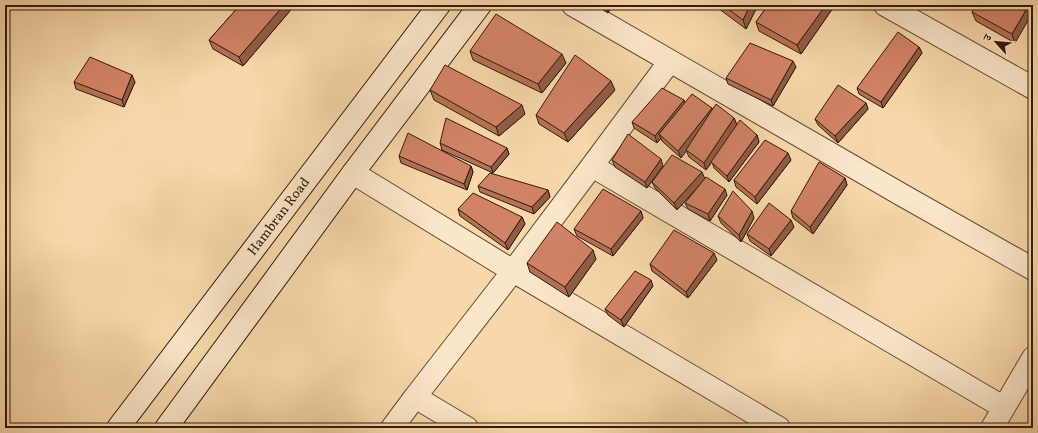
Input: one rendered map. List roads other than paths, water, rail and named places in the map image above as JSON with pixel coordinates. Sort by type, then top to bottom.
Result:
[{"type":"street","name":"Hambran Road","points":[[118,428],[439,5]]},
{"type":"street","points":[[166,428],[353,173],[480,5]]},
{"type":"street","points":[[573,5],[1033,269]]},
{"type":"street","points":[[885,5],[1033,88]]},
{"type":"street","points":[[392,428],[513,271],[670,61]]},
{"type":"street","points":[[592,166],[1003,408]]},
{"type":"street","points":[[353,173],[513,271],[779,428]]},
{"type":"street","points":[[992,428],[1033,358]]},
{"type":"street","points":[[415,397],[467,428]]}]
